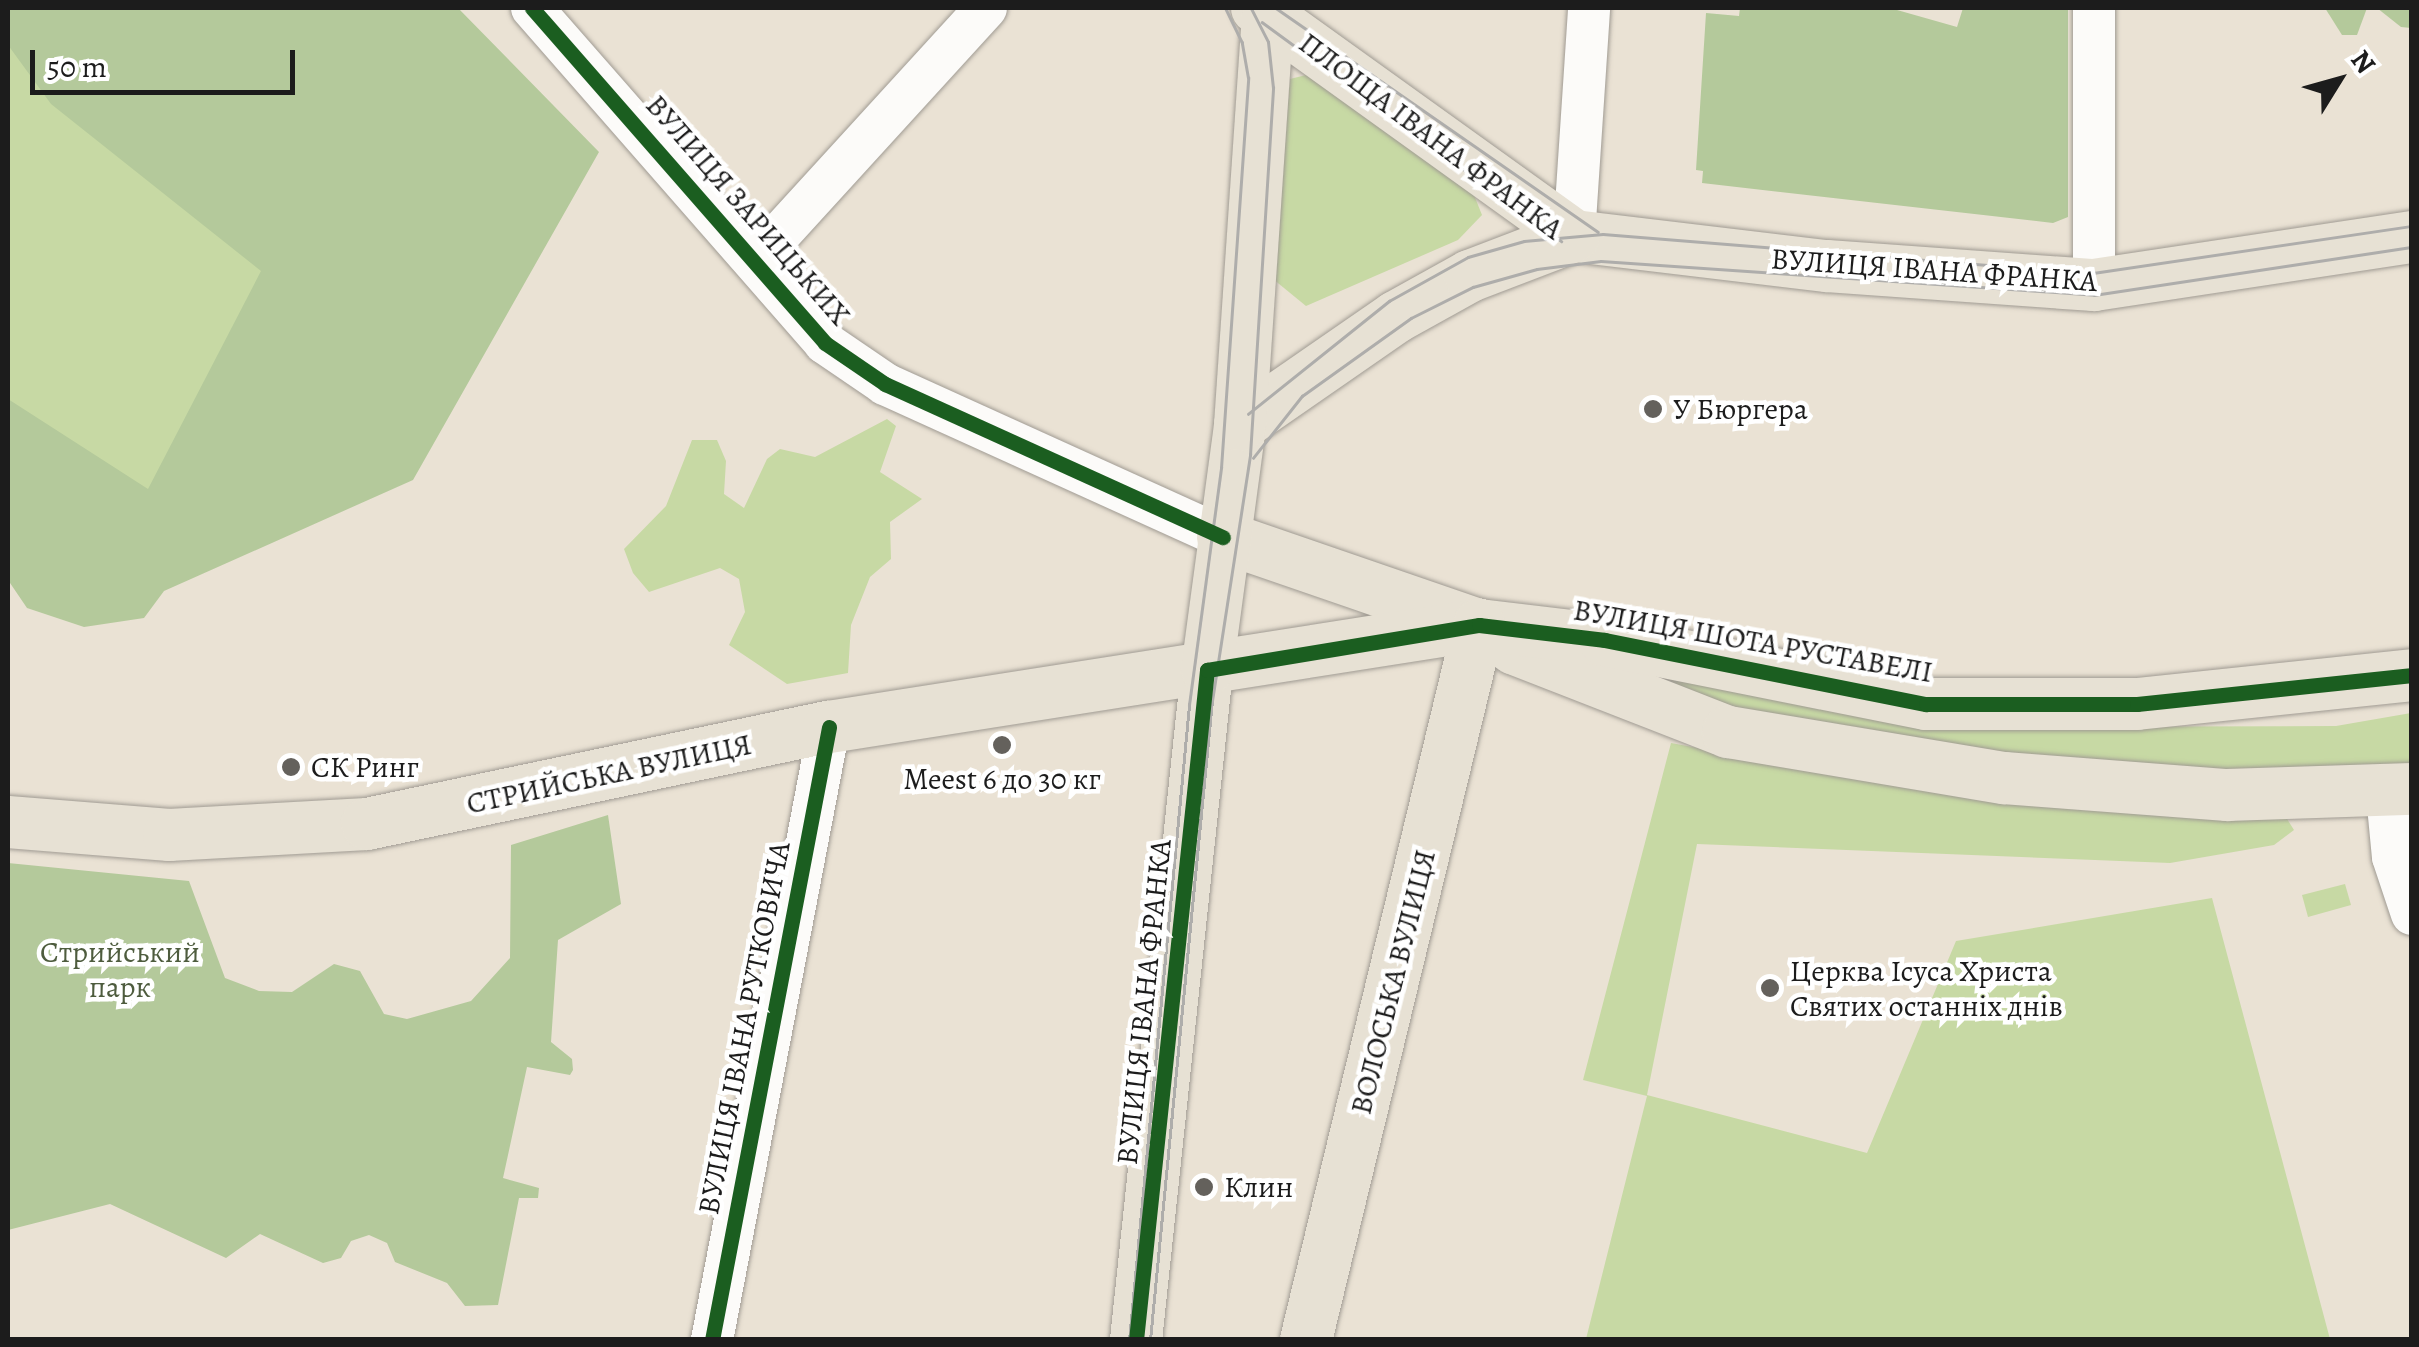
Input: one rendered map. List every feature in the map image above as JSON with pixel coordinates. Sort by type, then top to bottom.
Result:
[{"type":"main road","name":"ПЛОЩА ІВАНА ФРАНКА","points":[[1262,12],[1574,236]]},
{"type":"main road","name":"ПЛОЩА ІВАНА ФРАНКА","points":[[1240,425],[1262,12]]},
{"type":"main road","name":"ПЛОЩА ІВАНА ФРАНКА","points":[[1240,425],[1396,317],[1470,276],[1574,236]]},
{"type":"main road","name":"ВУЛИЦЯ ІВАНА ФРАНКА","points":[[1574,236],[1827,266],[2094,285],[2412,237]]},
{"type":"main road","name":"ВУЛИЦЯ ІВАНА ФРАНКА","points":[[1136,1340],[1207,670],[1240,425]]},
{"type":"main road","points":[[1223,537],[1478,625]]},
{"type":"main road","name":"ВУЛИЦЯ ШОТА РУСТАВЕЛІ","points":[[1207,670],[1478,625],[1604,640],[1926,704],[2137,704],[2412,675]]},
{"type":"main road","name":"ВУЛИЦЯ ШОТА РУСТАВЕЛІ","points":[[1478,625],[1516,650],[1728,732],[2004,778],[2227,795],[2399,792]]},
{"type":"main road","name":"ВОЛОСЬКА ВУЛИЦЯ","points":[[1306,1340],[1478,625]]},
{"type":"main road","name":"СТРИЙСЬКА ВУЛИЦЯ","points":[[8,822],[169,835],[367,824],[829,727],[1207,670]]},
{"type":"street","name":"ВУЛИЦЯ ЗАРИЦЬКИХ","points":[[532,8],[825,343],[885,384],[1223,537]]},
{"type":"street","points":[[756,260],[986,8]]},
{"type":"street","points":[[1574,236],[1589,8]]},
{"type":"street","points":[[2094,8],[2094,285]]},
{"type":"street","name":"ВУЛИЦЯ ІВАНА РУТКОВИЧА","points":[[712,1340],[829,727]]},
{"type":"street","points":[[2399,792],[2393,858],[2412,914]]},
{"type":"green space","points":[[8,8],[397,8],[131,565],[8,471]]},
{"type":"green space","points":[[8,8],[458,8],[599,152],[413,480],[164,591],[144,618],[84,627],[27,608],[8,580],[8,399],[148,489],[261,271],[51,104],[8,45]]},
{"type":"green space","points":[[1740,8],[1890,8],[1957,27],[1963,8],[2068,8],[2068,217],[2053,223],[1702,183],[1703,171],[1696,170],[1706,13],[1739,16]]},
{"type":"green space","points":[[2325,8],[2367,8],[2357,35],[2342,35]]},
{"type":"green space","points":[[2377,8],[2411,8],[2411,28],[2401,27]]},
{"type":"green space","points":[[1310,74],[1470,185],[1482,215],[1458,240],[1306,306],[1273,279],[1290,79]]},
{"type":"green space","points":[[887,419],[896,426],[880,472],[922,499],[890,522],[891,559],[870,577],[851,625],[848,673],[787,684],[729,645],[745,612],[739,579],[720,568],[649,592],[633,573],[624,549],[666,506],[692,440],[717,440],[726,461],[724,494],[744,508],[767,459],[780,449],[815,457]]},
{"type":"green space","points":[[1644,664],[1965,727],[2336,726],[2411,713],[2411,765],[2381,772],[2030,766],[1711,706]]},
{"type":"green space","points":[[1671,743],[1977,800],[2284,814],[2294,830],[2274,845],[2170,863],[1697,844],[1647,1095],[1867,1153],[1956,941],[2212,898],[2330,1339],[1586,1339],[1647,1096],[1583,1080]]},
{"type":"green space","name":"Стрийський парк","points":[[608,815],[621,904],[558,940],[551,1042],[572,1059],[573,1070],[570,1075],[527,1067],[503,1178],[539,1188],[538,1198],[519,1198],[498,1305],[465,1306],[447,1283],[395,1262],[387,1243],[369,1235],[351,1241],[341,1258],[323,1263],[260,1234],[226,1258],[110,1204],[8,1230],[8,863],[189,881],[225,978],[259,991],[292,992],[334,964],[360,971],[384,1014],[407,1019],[471,1001],[510,958],[511,845]]},
{"type":"green space","points":[[2345,884],[2351,905],[2308,917],[2302,895]]},
{"type":"tram line","points":[[1129,1340],[1189,705],[1221,468],[1248,78],[1242,43],[1225,8]]},
{"type":"tram line","points":[[1150,1340],[1212,701],[1250,455],[1273,88],[1268,42],[1251,8]]},
{"type":"tram line","points":[[1276,8],[1598,232]]},
{"type":"tram line","points":[[1262,22],[1561,241]]},
{"type":"tram line","points":[[1248,414],[1389,301],[1468,257],[1524,241],[1603,234],[2093,273],[2412,226]]},
{"type":"tram line","points":[[1253,458],[1302,396],[1411,318],[1473,287],[1537,269],[1601,261],[2094,295],[2412,247]]},
{"type":"cycle path","points":[[532,8],[825,343],[885,384],[1223,537]]},
{"type":"cycle path","points":[[1136,1340],[1207,670],[1479,625],[1605,640],[1926,704],[2137,704],[2412,675]]},
{"type":"cycle path","points":[[712,1340],[829,727]]},
{"type":"place","name":"У Бюргера","points":[[1653,409]]},
{"type":"place","name":"Meest 6 до 30 кг","points":[[1002,745]]},
{"type":"place","name":"СК Ринг","points":[[291,767]]},
{"type":"place","name":"Церква Ісуса Христа Святих останніх днів","points":[[1770,988]]},
{"type":"place","name":"Клин","points":[[1204,1187]]}]
